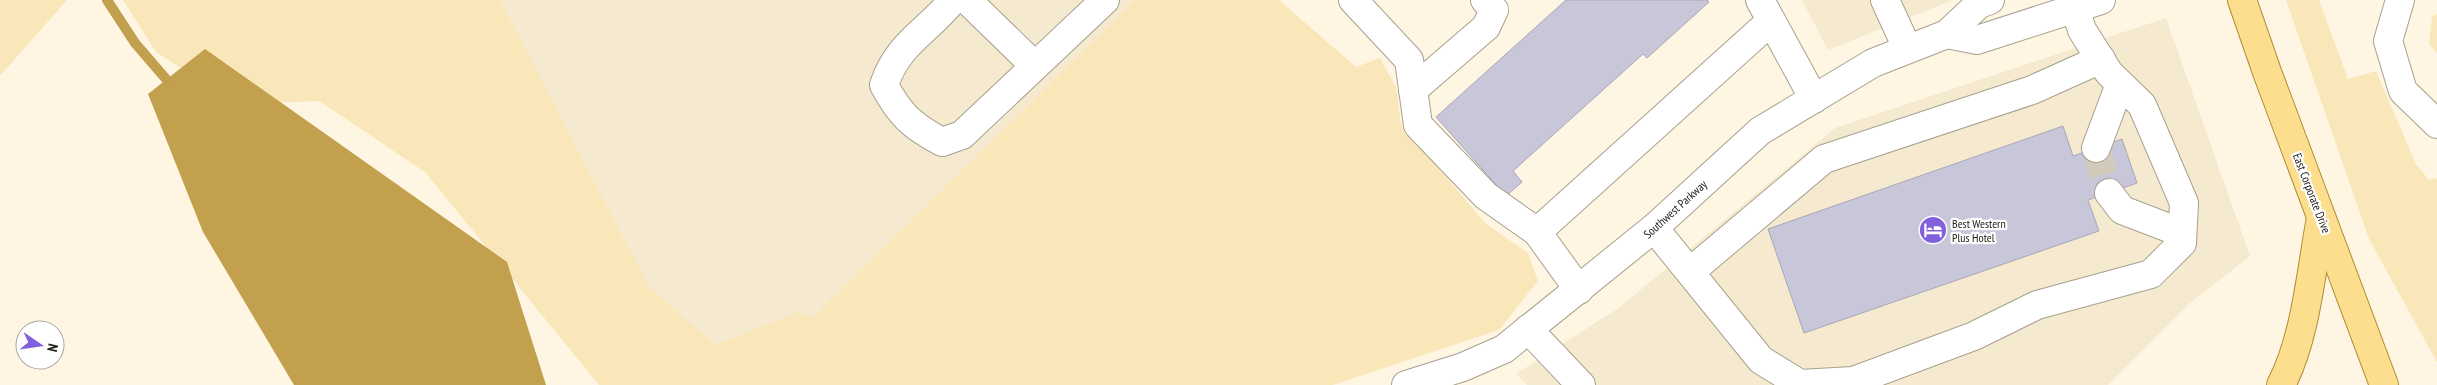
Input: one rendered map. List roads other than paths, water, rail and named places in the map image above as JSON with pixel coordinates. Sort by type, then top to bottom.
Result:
[{"type":"main road","name":"East Corporate Drive","points":[[2242,0],[2384,385]]},
{"type":"main road","points":[[2281,385],[2298,341],[2321,218]]},
{"type":"street","points":[[953,0],[945,10],[909,41],[889,68],[884,85],[896,108],[916,128],[942,142],[962,135],[1102,1]]},
{"type":"street","points":[[966,0],[1035,66]]},
{"type":"street","points":[[1353,0],[1409,60],[1418,125],[1486,196],[1537,232],[1579,290]]},
{"type":"street","points":[[1413,90],[1486,27],[1494,10],[1485,0]]},
{"type":"street","points":[[1885,0],[1907,48]]},
{"type":"street","name":"Southwest Parkway","points":[[1406,385],[1469,376],[1579,290],[1654,228],[1760,131],[1873,63],[1946,34],[1979,4],[1990,0]]},
{"type":"street","points":[[1946,34],[1977,40],[2101,0]]},
{"type":"street","points":[[2400,0],[2388,40],[2403,92],[2437,124]]},
{"type":"street","points":[[1654,228],[1761,360],[1800,384],[1853,381],[1974,336],[2037,305],[2151,274],[2182,243],[2184,203],[2142,105],[2109,73],[2082,30],[2075,8]]},
{"type":"street","points":[[1537,232],[1766,11],[1814,99]]},
{"type":"street","points":[[1690,272],[1824,158],[2032,90],[2101,59]]},
{"type":"street","points":[[2096,148],[2120,84]]},
{"type":"street","points":[[2109,193],[2122,210],[2182,233]]},
{"type":"street","points":[[1528,329],[1580,385]]},
{"type":"waterway","points":[[107,0],[135,43],[166,79]]},
{"type":"tunnel","points":[[2096,148],[2109,193]]},
{"type":"place","name":"Best Western Plus Hotel","points":[[1933,230]]}]
